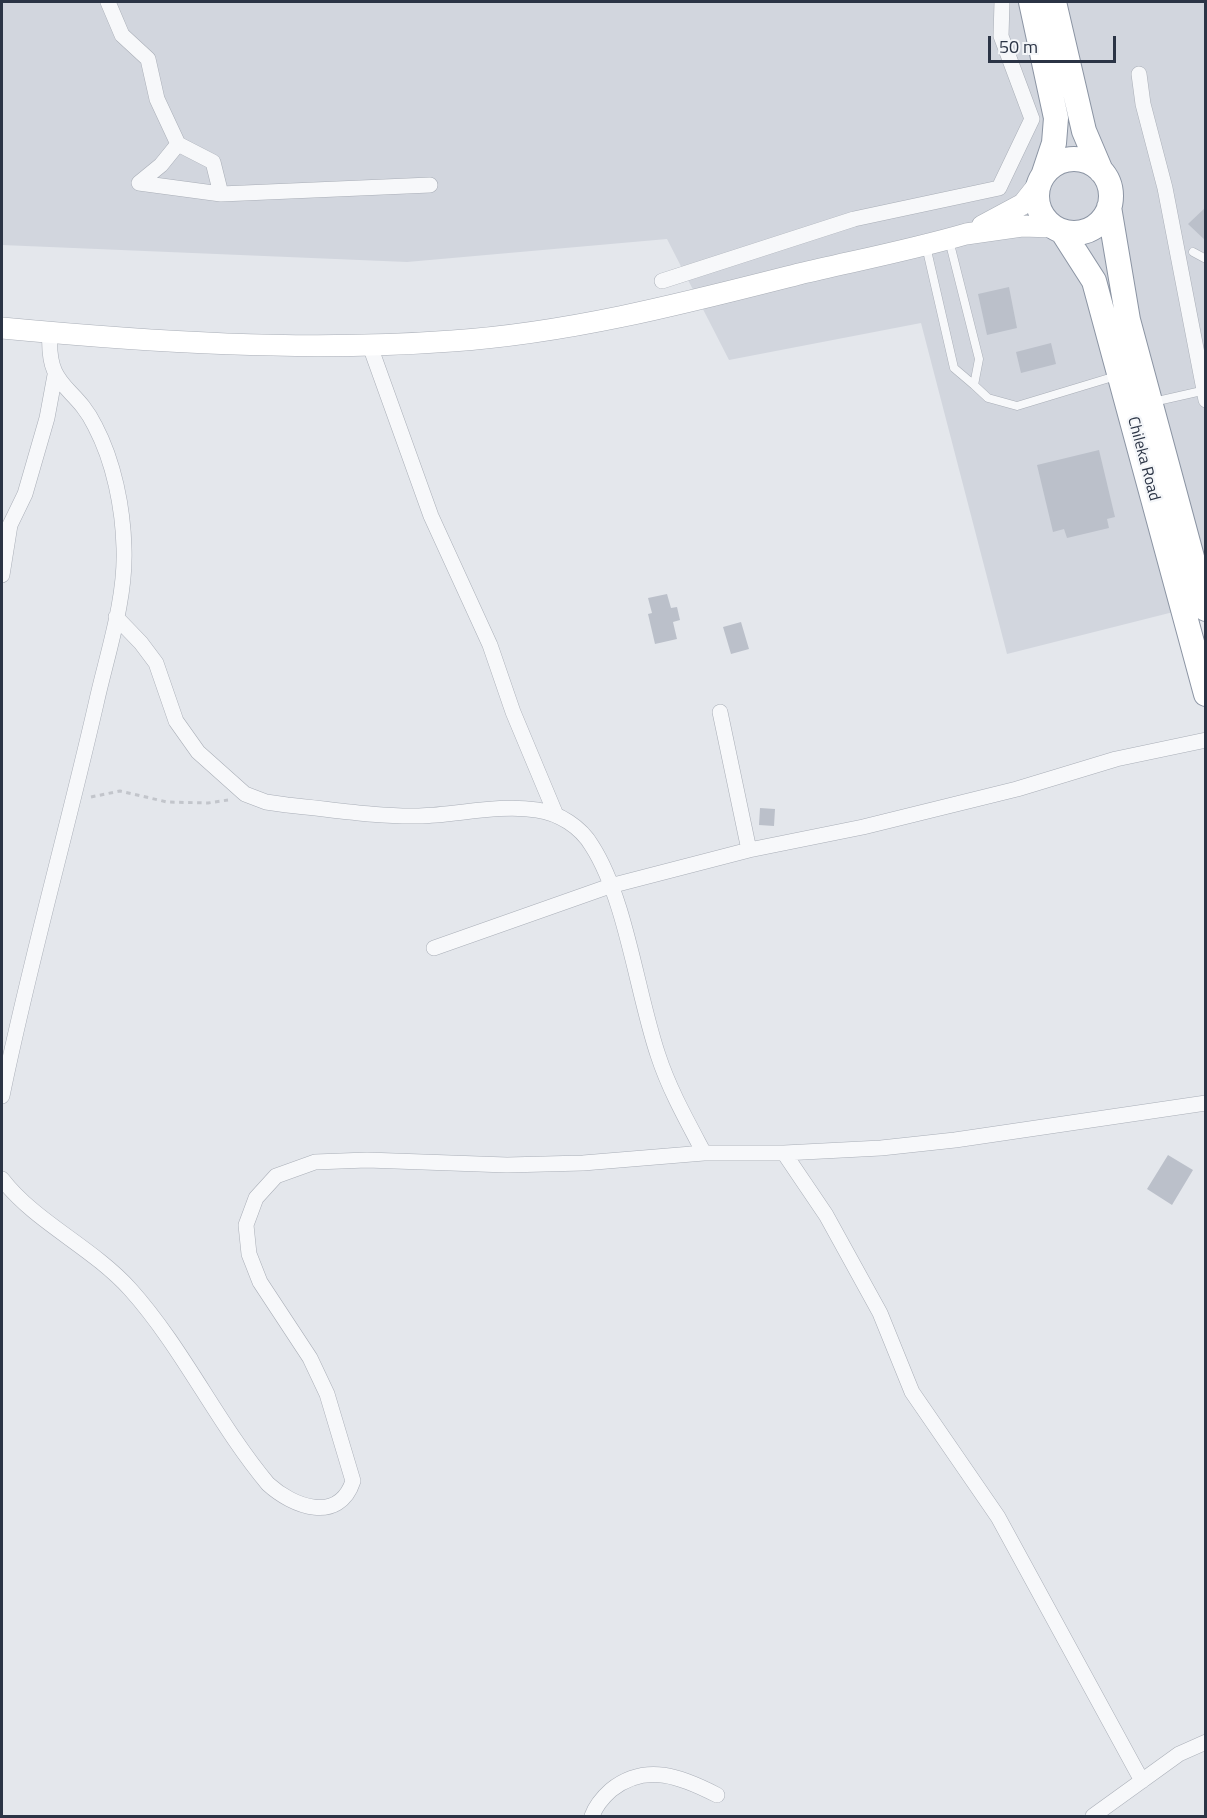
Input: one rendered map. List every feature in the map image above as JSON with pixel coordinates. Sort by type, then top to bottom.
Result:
[{"type":"highway","name":"Chileka Road","points":[[1031,2],[1056,118],[1054,143],[1041,180],[1038,204],[1041,213],[1058,229],[1094,281],[1206,694]]},
{"type":"highway","name":"Chileka Road","points":[[1054,2],[1084,131],[1110,188],[1109,207],[1128,320],[1152,402],[1206,609]]},
{"type":"highway","points":[[1041,180],[1049,169],[1066,160],[1085,161],[1101,171]]},
{"type":"highway","points":[[1058,229],[1072,232],[1090,228],[1098,223],[1109,207]]},
{"type":"main road","points":[[957,237],[1023,204],[1041,180]]},
{"type":"main road","points":[[2,328],[165,341],[370,346],[455,341],[545,330],[632,314],[957,237],[1022,226],[1058,229]]},
{"type":"street","points":[[108,2],[122,35],[148,59],[157,99],[178,144],[213,162],[221,194]]},
{"type":"street","points":[[662,281],[854,219],[999,188],[1032,119],[1002,36],[1002,2]]},
{"type":"street","points":[[1139,75],[1143,104],[1165,188],[1205,394]]},
{"type":"street","points":[[178,144],[161,165],[140,183],[221,194],[430,185]]},
{"type":"street","points":[[2,1096],[22,995],[74,801],[116,617],[125,550],[122,512],[109,460],[95,425],[55,375],[50,365],[50,332]]},
{"type":"street","points":[[370,346],[431,516],[486,634],[513,712],[556,815]]},
{"type":"street","points":[[2,575],[10,525],[25,494],[47,418],[55,375]]},
{"type":"street","points":[[116,617],[141,643],[156,663],[183,735],[198,752],[245,794],[266,802],[287,806],[383,814],[447,815],[519,808],[556,815],[576,827],[592,846],[610,886],[669,1086],[705,1153]]},
{"type":"street","points":[[720,712],[749,850]]},
{"type":"street","points":[[434,948],[610,886],[749,850],[863,827],[1017,789],[1116,759],[1206,740]]},
{"type":"street","points":[[2,1179],[14,1194],[102,1262],[140,1301],[268,1484],[281,1496],[297,1505],[318,1507],[334,1505],[349,1495],[353,1481],[327,1394],[304,1348],[260,1282],[249,1254],[246,1225],[256,1198],[276,1176],[315,1162],[367,1160],[507,1165],[582,1163],[705,1153],[784,1153],[955,1140],[1206,1104]]},
{"type":"street","points":[[784,1153],[826,1215],[880,1313],[912,1392],[998,1517],[1142,1780]]},
{"type":"street","points":[[1094,1816],[1179,1754],[1206,1742]]},
{"type":"street","points":[[592,1816],[602,1798],[636,1775],[662,1774],[687,1780],[717,1795]]},
{"type":"lane","points":[[957,237],[979,359],[974,386]]},
{"type":"lane","points":[[925,243],[954,368],[988,398],[1017,406],[1120,374]]},
{"type":"lane","points":[[1193,252],[1206,259]]},
{"type":"lane","points":[[1152,402],[1205,394]]},
{"type":"path","points":[[74,801],[120,791],[167,802],[194,803],[224,802],[245,794]]},
{"type":"shaded area","points":[[2,2],[1205,2],[1205,604],[1007,654],[921,323],[729,360],[667,239],[407,262],[2,245]]},
{"type":"building","points":[[1206,207],[1206,241],[1188,224]]},
{"type":"building","points":[[1009,287],[1017,328],[987,335],[978,294]]},
{"type":"building","points":[[1051,343],[1056,364],[1021,373],[1016,352]]},
{"type":"building","points":[[1099,450],[1115,517],[1107,519],[1109,528],[1067,538],[1064,529],[1053,532],[1037,465]]},
{"type":"building","points":[[667,594],[671,608],[677,607],[680,620],[673,622],[677,639],[655,644],[648,614],[652,613],[648,598]]},
{"type":"building","points":[[741,622],[749,649],[731,654],[723,627]]},
{"type":"building","points":[[760,808],[775,809],[774,826],[759,825]]},
{"type":"building","points":[[1168,1155],[1193,1170],[1172,1205],[1147,1189]]}]
